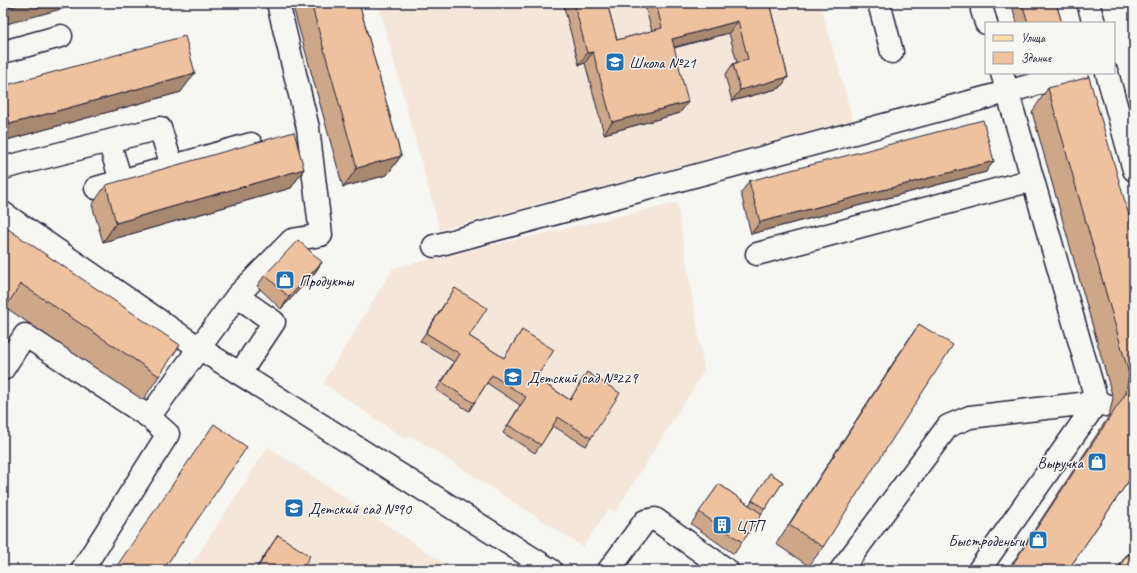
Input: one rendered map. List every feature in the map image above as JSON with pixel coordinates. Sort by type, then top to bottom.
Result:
[{"type":"main road","points":[[1131,570],[1134,565]]},
{"type":"street","points":[[149,417],[237,296],[292,240],[321,235],[299,131],[278,3]]},
{"type":"street","points":[[878,3],[892,52]]},
{"type":"street","points":[[1088,3],[1094,22]]},
{"type":"street","points":[[3,52],[61,36]]},
{"type":"street","points":[[434,246],[1005,82],[1069,74]]},
{"type":"street","points":[[1107,74],[1134,170]]},
{"type":"street","points":[[1005,82],[1104,404]]},
{"type":"street","points":[[3,168],[160,128],[172,166]]},
{"type":"street","points":[[96,188],[268,139]]},
{"type":"street","points":[[109,141],[121,181]]},
{"type":"street","points":[[757,254],[1034,180]]},
{"type":"street","points":[[3,213],[200,348],[551,570]]},
{"type":"street","points":[[237,296],[274,322],[240,373]]},
{"type":"street","points":[[3,369],[25,335],[149,417],[168,434],[82,570]]},
{"type":"street","points":[[841,570],[948,426],[970,417],[1104,404]]},
{"type":"street","points":[[979,570],[1104,404]]},
{"type":"street","points":[[609,570],[645,521],[655,519],[727,570]]},
{"type":"shaded area","name":"Школа №21","points":[[378,3],[820,3],[853,120],[440,230]]},
{"type":"shaded area","name":"Детский сад №229","points":[[677,203],[704,371],[615,512],[609,508],[583,547],[413,437],[404,438],[323,383],[393,268]]},
{"type":"shaded area","name":"Детский сад №90","points":[[268,447],[454,570],[188,570]]},
{"type":"building","points":[[3,3],[24,3],[3,9]]},
{"type":"building","points":[[311,3],[359,3],[401,156],[357,168]]},
{"type":"building","points":[[574,3],[607,3],[617,40],[662,28],[656,3],[692,3],[693,7],[708,3],[769,3],[788,77],[740,90],[733,64],[748,59],[738,21],[672,39],[688,102],[612,122],[593,52],[587,53]]},
{"type":"building","points":[[1022,3],[1056,3],[1062,22],[1028,22]]},
{"type":"building","points":[[185,36],[195,73],[10,124],[3,98],[3,86]]},
{"type":"building","points":[[1089,77],[1134,233],[1134,473],[1068,570],[1009,570],[1126,393],[1129,374],[1048,88]]},
{"type":"building","points":[[983,120],[994,161],[760,222],[749,181]]},
{"type":"building","points":[[294,132],[304,169],[116,223],[106,185]]},
{"type":"building","points":[[8,229],[180,345],[159,376],[21,284],[3,311],[3,237]]},
{"type":"building","name":"Продукты","points":[[298,240],[322,262],[289,297],[265,275]]},
{"type":"building","points":[[455,288],[487,308],[469,336],[504,358],[522,330],[554,350],[536,378],[570,400],[587,372],[620,393],[591,438],[558,417],[541,445],[508,425],[526,397],[492,375],[474,403],[442,382],[460,354],[426,333]]},
{"type":"building","points":[[919,324],[953,345],[823,547],[789,525]]},
{"type":"building","points":[[214,424],[247,447],[163,570],[114,570]]},
{"type":"building","points":[[770,473],[783,482],[765,509],[752,500]]},
{"type":"building","points":[[719,484],[762,514],[742,542],[699,512]]},
{"type":"building","points":[[278,535],[310,556],[301,570],[256,570]]},
{"type":"place","name":"Школа №21","points":[[615,62]]},
{"type":"place","name":"Продукты","points":[[285,280]]},
{"type":"place","name":"Детский сад №229","points":[[513,377]]},
{"type":"place","name":"Выручка","points":[[1097,462]]},
{"type":"place","name":"Детский сад №90","points":[[294,508]]},
{"type":"place","name":"ЦТП","points":[[722,525]]},
{"type":"place","name":"Быстроденьги","points":[[1038,540]]}]
